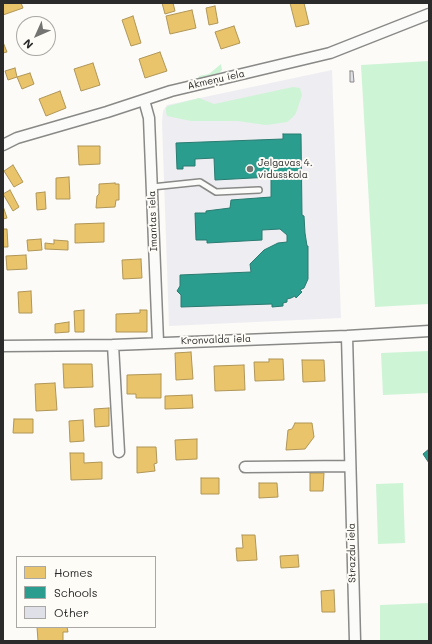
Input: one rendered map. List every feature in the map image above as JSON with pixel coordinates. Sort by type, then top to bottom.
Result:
[{"type":"street","name":"Akmeņu iela","points":[[3,145],[17,138],[171,91],[330,53],[429,14]]},
{"type":"street","name":"Imantas iela","points":[[144,100],[149,118],[158,342]]},
{"type":"street","name":"Kronvalda iela","points":[[3,346],[113,345],[158,342],[348,336],[429,331]]},
{"type":"street","name":"Strazdu iela","points":[[348,336],[355,641]]},
{"type":"street","points":[[113,345],[119,452]]},
{"type":"street","points":[[245,467],[350,466]]},
{"type":"lane","points":[[152,187],[200,182],[216,192],[259,190]]},
{"type":"shaded area","name":"Jelgavas 4. vidusskola","points":[[332,70],[341,318],[169,326],[162,122],[163,111],[167,105]]},
{"type":"green space","points":[[429,61],[429,304],[375,307],[361,65]]},
{"type":"green space","points":[[221,64],[222,70],[219,73],[198,79],[199,76],[209,74]]},
{"type":"green space","points":[[293,87],[300,88],[302,95],[296,113],[287,122],[266,125],[237,121],[191,121],[167,116],[166,112],[166,108],[168,106],[199,98],[214,104]]},
{"type":"green space","points":[[429,351],[429,393],[383,395],[381,353]]},
{"type":"green space","points":[[403,483],[405,543],[378,544],[376,484]]},
{"type":"green space","points":[[429,603],[429,641],[380,641],[380,605]]},
{"type":"building: Homes","points":[[3,3],[21,3],[23,8],[3,15]]},
{"type":"building: Homes","points":[[162,3],[173,3],[175,11],[165,14]]},
{"type":"building: Homes","points":[[290,3],[304,3],[309,24],[296,27]]},
{"type":"building: Homes","points":[[215,6],[218,23],[209,25],[206,8]]},
{"type":"building: Homes","points":[[192,10],[196,28],[170,34],[166,16]]},
{"type":"building: Homes","points":[[133,16],[141,43],[131,46],[122,20]]},
{"type":"building: Homes","points":[[234,26],[240,43],[221,49],[215,32]]},
{"type":"building: Homes","points":[[3,42],[7,52],[3,53]]},
{"type":"building: Homes","points":[[160,52],[167,71],[145,78],[139,59]]},
{"type":"building: Homes","points":[[93,63],[100,85],[81,91],[74,69]]},
{"type":"building: Homes","points":[[15,68],[17,77],[8,80],[5,71]]},
{"type":"building: Homes","points":[[30,73],[34,84],[22,89],[17,77]]},
{"type":"building: Homes","points":[[60,91],[66,108],[46,116],[39,99]]},
{"type":"building: Homes","points":[[78,146],[100,146],[100,164],[79,165]]},
{"type":"building: Homes","points":[[13,165],[23,182],[14,187],[4,171]]},
{"type":"building: Homes","points":[[69,177],[70,199],[56,199],[56,178]]},
{"type":"building: Homes","points":[[99,184],[119,184],[119,200],[116,200],[115,207],[96,208],[97,196],[99,194]]},
{"type":"building: Homes","points":[[10,190],[19,207],[13,211],[3,194]]},
{"type":"building: Homes","points":[[45,192],[46,209],[37,210],[36,193]]},
{"type":"building: Homes","points":[[3,206],[7,218],[3,219]]},
{"type":"building: Homes","points":[[104,223],[104,242],[75,243],[75,224]]},
{"type":"building: Homes","points":[[3,229],[7,229],[8,247],[3,247]]},
{"type":"building: Homes","points":[[41,239],[42,250],[28,251],[27,240]]},
{"type":"building: Homes","points":[[54,240],[68,241],[68,250],[45,249],[45,243],[54,244]]},
{"type":"building: Homes","points":[[26,255],[27,269],[7,270],[6,256]]},
{"type":"building: Homes","points":[[141,259],[142,278],[123,279],[122,260]]},
{"type":"building: Homes","points":[[31,291],[32,313],[19,313],[18,292]]},
{"type":"building: Homes","points":[[84,310],[84,332],[75,332],[74,311]]},
{"type":"building: Homes","points":[[140,310],[147,310],[147,332],[116,332],[116,314],[140,313]]},
{"type":"building: Homes","points":[[69,322],[69,332],[55,333],[55,324]]},
{"type":"building: Homes","points":[[191,352],[193,379],[176,380],[175,353]]},
{"type":"building: Homes","points":[[269,359],[283,359],[284,380],[255,381],[254,362],[269,362]]},
{"type":"building: Homes","points":[[302,360],[324,360],[325,381],[303,382]]},
{"type":"building: Homes","points":[[63,364],[92,364],[93,387],[64,388]]},
{"type":"building: Homes","points":[[244,365],[245,390],[215,391],[214,366]]},
{"type":"building: Homes","points":[[161,374],[161,398],[136,398],[136,394],[127,394],[127,375]]},
{"type":"building: Homes","points":[[55,383],[57,410],[36,411],[35,384]]},
{"type":"building: Homes","points":[[192,395],[193,408],[165,409],[165,396]]},
{"type":"building: Homes","points":[[109,408],[109,426],[95,427],[94,409]]},
{"type":"building: Homes","points":[[14,419],[33,419],[33,433],[13,433]]},
{"type":"building: Homes","points":[[83,420],[84,441],[70,442],[69,421]]},
{"type":"building: Homes","points":[[295,423],[312,423],[314,437],[305,449],[286,450],[288,430],[292,429]]},
{"type":"building: Homes","points":[[197,439],[197,459],[176,460],[175,440]]},
{"type":"building: Homes","points":[[137,447],[156,447],[157,463],[154,464],[155,471],[137,473]]},
{"type":"building: Homes","points":[[70,453],[84,453],[84,463],[102,462],[102,479],[71,480]]},
{"type":"building: Homes","points":[[310,473],[324,473],[323,491],[310,491]]},
{"type":"building: Homes","points":[[201,478],[219,478],[219,494],[201,494]]},
{"type":"building: Homes","points":[[259,483],[277,483],[278,497],[259,498]]},
{"type":"building: Homes","points":[[242,535],[255,535],[257,560],[237,561],[236,548],[243,548]]},
{"type":"building: Homes","points":[[298,555],[299,567],[281,568],[280,556]]},
{"type":"building: Homes","points":[[334,590],[335,612],[322,612],[321,591]]},
{"type":"building: Homes","points":[[37,628],[67,628],[68,632],[63,632],[63,641],[38,641]]},
{"type":"building: Schools","points":[[283,134],[301,134],[302,215],[304,216],[305,233],[308,246],[308,279],[304,288],[300,290],[302,292],[296,298],[295,296],[287,299],[287,302],[283,303],[283,306],[272,307],[272,304],[181,307],[181,295],[177,291],[180,286],[180,275],[251,272],[250,264],[264,250],[278,243],[287,242],[287,235],[280,229],[262,230],[262,240],[207,243],[207,240],[196,240],[195,213],[206,213],[206,211],[230,208],[231,200],[271,197],[271,177],[215,180],[214,158],[195,159],[195,166],[183,166],[183,169],[177,169],[176,143],[283,139]]},
{"type":"building: Schools","points":[[429,449],[429,463],[423,454]]},
{"type":"building: Other","points":[[350,71],[353,71],[354,82],[350,82]]},
{"type":"place","name":"Jelgavas 4. vidusskola","points":[[250,169]]}]
